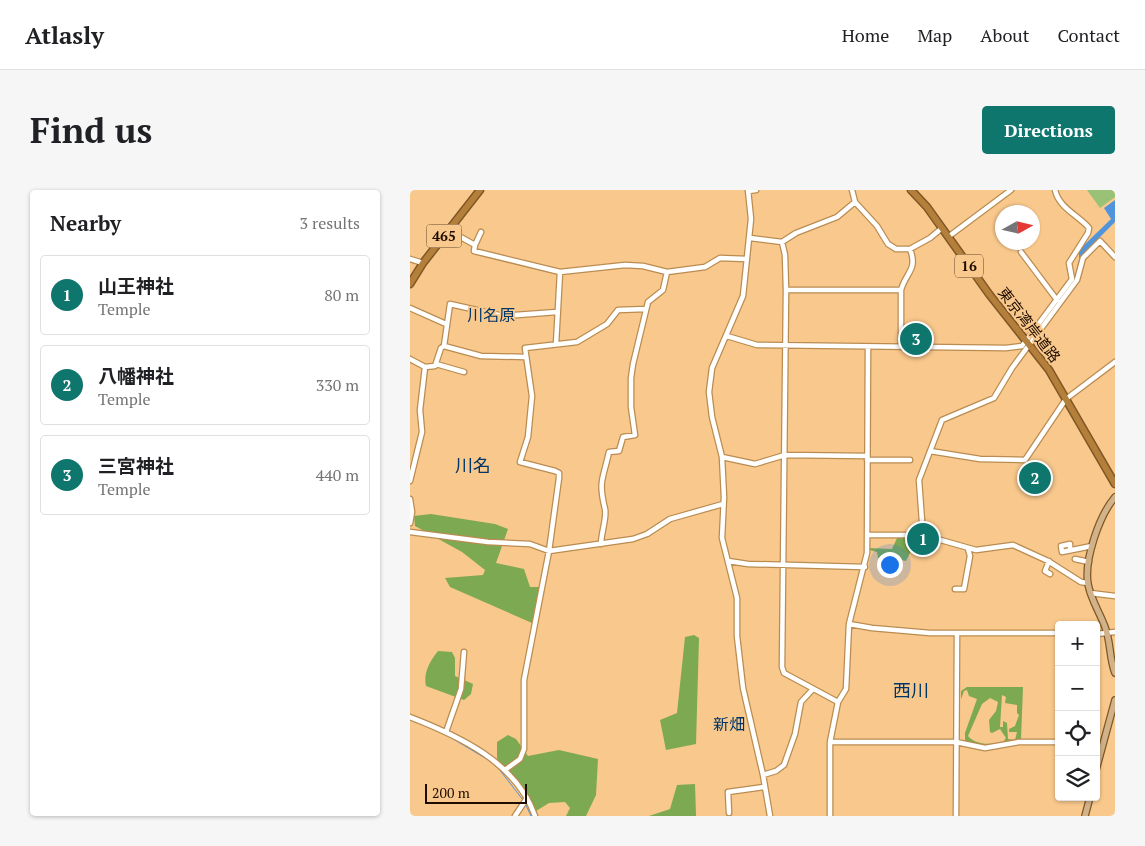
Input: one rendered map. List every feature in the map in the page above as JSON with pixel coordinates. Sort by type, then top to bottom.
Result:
[{"type":"highway","name":"東京湾岸道路","points":[[911,190],[1049,370],[1115,484]]},
{"type":"highway","name":"465","points":[[410,284],[478,191]]},
{"type":"main road","points":[[1115,497],[1106,511],[1092,546],[1088,562],[1090,593],[1107,632],[1110,658],[1115,673]]},
{"type":"main road","points":[[1100,744],[1115,700]]},
{"type":"main road","points":[[1085,816],[1089,801]]},
{"type":"street","points":[[756,190],[748,191],[752,219],[743,296],[712,368],[709,392],[712,417],[722,457],[722,538],[737,598],[737,636],[746,708],[763,775],[770,816]]},
{"type":"street","points":[[852,190],[856,202],[877,226],[888,244],[896,249],[910,249],[930,238],[942,228]]},
{"type":"street","points":[[948,236],[1011,190]]},
{"type":"street","points":[[923,535],[919,480],[942,420],[994,398],[1072,279],[1069,263],[1089,228],[1068,210],[1056,196],[1055,190]]},
{"type":"street","points":[[750,238],[782,242],[796,233],[837,217],[856,202]]},
{"type":"street","points":[[448,230],[475,245]]},
{"type":"street","points":[[481,232],[474,251],[560,272],[625,265],[643,266],[667,272],[705,267],[720,258],[747,259]]},
{"type":"street","points":[[727,336],[757,345],[1017,348],[1028,344],[1077,280],[1083,258],[1087,252],[1100,241],[1115,257]]},
{"type":"street","points":[[782,242],[785,255],[786,290],[782,667],[784,673],[838,702]]},
{"type":"street","points":[[901,347],[901,290],[903,282],[912,270],[913,258],[910,249]]},
{"type":"street","points":[[1021,252],[1057,300]]},
{"type":"street","points":[[410,259],[423,264]]},
{"type":"street","points":[[556,344],[560,272]]},
{"type":"street","points":[[601,544],[605,509],[600,492],[601,476],[607,468],[609,452],[619,451],[623,437],[635,435],[631,408],[630,378],[646,309],[653,296],[665,286],[667,272]]},
{"type":"street","points":[[786,290],[901,290]]},
{"type":"street","points":[[410,359],[425,367],[432,368],[436,364],[441,348],[444,346],[450,304],[503,316],[557,312]]},
{"type":"street","points":[[410,308],[446,324]]},
{"type":"street","points":[[505,770],[520,759],[524,750],[524,680],[548,551],[559,473],[520,462],[528,437],[532,396],[525,348],[577,342],[607,324],[618,310],[646,309]]},
{"type":"street","points":[[444,346],[481,356],[525,357]]},
{"type":"street","points":[[830,816],[830,742],[838,702],[846,689],[850,624],[865,567],[867,535],[868,346]]},
{"type":"street","points":[[930,451],[980,459],[1026,460],[1066,400],[1115,362]]},
{"type":"street","points":[[436,364],[464,372]]},
{"type":"street","points":[[410,481],[422,432],[420,410],[425,367]]},
{"type":"street","points":[[722,457],[755,464],[785,455],[910,460]]},
{"type":"street","points":[[410,499],[412,512],[410,523]]},
{"type":"street","points":[[410,532],[488,542],[530,544],[548,551],[633,539],[647,534],[670,519],[723,504]]},
{"type":"street","points":[[867,535],[923,535],[976,550],[1013,545],[1049,561],[1075,578],[1088,583]]},
{"type":"street","points":[[1070,550],[1092,546]]},
{"type":"street","points":[[955,589],[964,589],[970,556],[968,549]]},
{"type":"street","points":[[1077,558],[1088,562]]},
{"type":"street","points":[[728,561],[748,564],[865,567]]},
{"type":"street","points":[[1049,561],[1045,571],[1050,574]]},
{"type":"street","points":[[1090,593],[1115,596]]},
{"type":"street","points":[[850,624],[872,628],[957,633],[1055,633]]},
{"type":"street","points":[[1100,633],[1115,632]]},
{"type":"street","points":[[956,816],[957,633]]},
{"type":"street","points":[[446,732],[461,689],[464,652]]},
{"type":"street","points":[[763,775],[776,771],[784,765],[795,734],[801,702],[813,689]]},
{"type":"street","points":[[410,717],[446,732],[489,757],[505,770],[535,816]]},
{"type":"street","points":[[830,742],[956,742],[985,748],[1019,742],[1055,742]]},
{"type":"street","points":[[729,813],[728,792],[764,787]]},
{"type":"street","points":[[516,816],[525,800]]},
{"type":"green space","points":[[1087,190],[1115,190],[1115,197],[1100,208]]},
{"type":"green space","points":[[431,514],[495,524],[508,529],[496,563],[524,569],[530,587],[540,587],[532,623],[450,587],[445,578],[483,575],[485,570],[462,552],[415,526],[414,516]]},
{"type":"green space","points":[[898,536],[914,536],[913,547],[906,561],[892,558],[890,563],[886,564],[884,559],[878,558],[877,552],[868,548],[892,549]]},
{"type":"green space","points":[[694,635],[699,638],[696,744],[666,750],[660,720],[677,713],[685,637]]},
{"type":"green space","points":[[438,651],[452,652],[455,658],[455,676],[473,684],[471,694],[464,700],[426,686],[425,676],[428,667]]},
{"type":"green space","points":[[967,687],[1023,687],[1021,739],[994,747],[965,741],[965,733],[977,699],[969,696],[967,690],[964,691],[961,699],[961,691]],"holes":[[[1002,695],[1006,697],[1005,703],[1017,705],[1017,713],[1019,715],[1015,726],[1009,729],[1009,732],[1017,732],[1015,740],[1008,739],[1007,723],[1003,721],[1003,727],[1000,727]],[[990,698],[998,702],[996,711],[989,720],[990,732],[992,733],[1000,729],[1006,738],[1003,742],[999,743],[979,743],[968,736],[982,704]]]},
{"type":"green space","points":[[508,735],[516,739],[528,756],[559,750],[598,759],[596,795],[586,816],[566,816],[570,808],[565,802],[549,803],[536,811],[530,798],[497,759],[497,742]]},
{"type":"green space","points":[[695,784],[696,816],[649,816],[670,809],[677,785]]},
{"type":"water","points":[[1115,200],[1115,222],[1083,254],[1079,263],[1079,250],[1111,219],[1104,208]]},
{"type":"waterway","points":[[1077,270],[1079,261]]},
{"type":"waterway","points":[[1063,295],[1075,278]]},
{"type":"waterway","points":[[410,720],[431,728]]},
{"type":"waterway","points":[[445,734],[490,761],[499,769],[523,800]]},
{"type":"waterway","points":[[525,803],[531,816]]},
{"type":"place","name":"三宮神社","points":[[916,339]]},
{"type":"place","name":"八幡神社","points":[[1035,478]]},
{"type":"place","name":"山王神社","points":[[923,539]]},
{"type":"district","name":"川名原","points":[[491,315]]},
{"type":"district","name":"川名","points":[[473,466]]},
{"type":"district","name":"西川","points":[[911,691]]},
{"type":"district","name":"新畑","points":[[729,724]]}]
